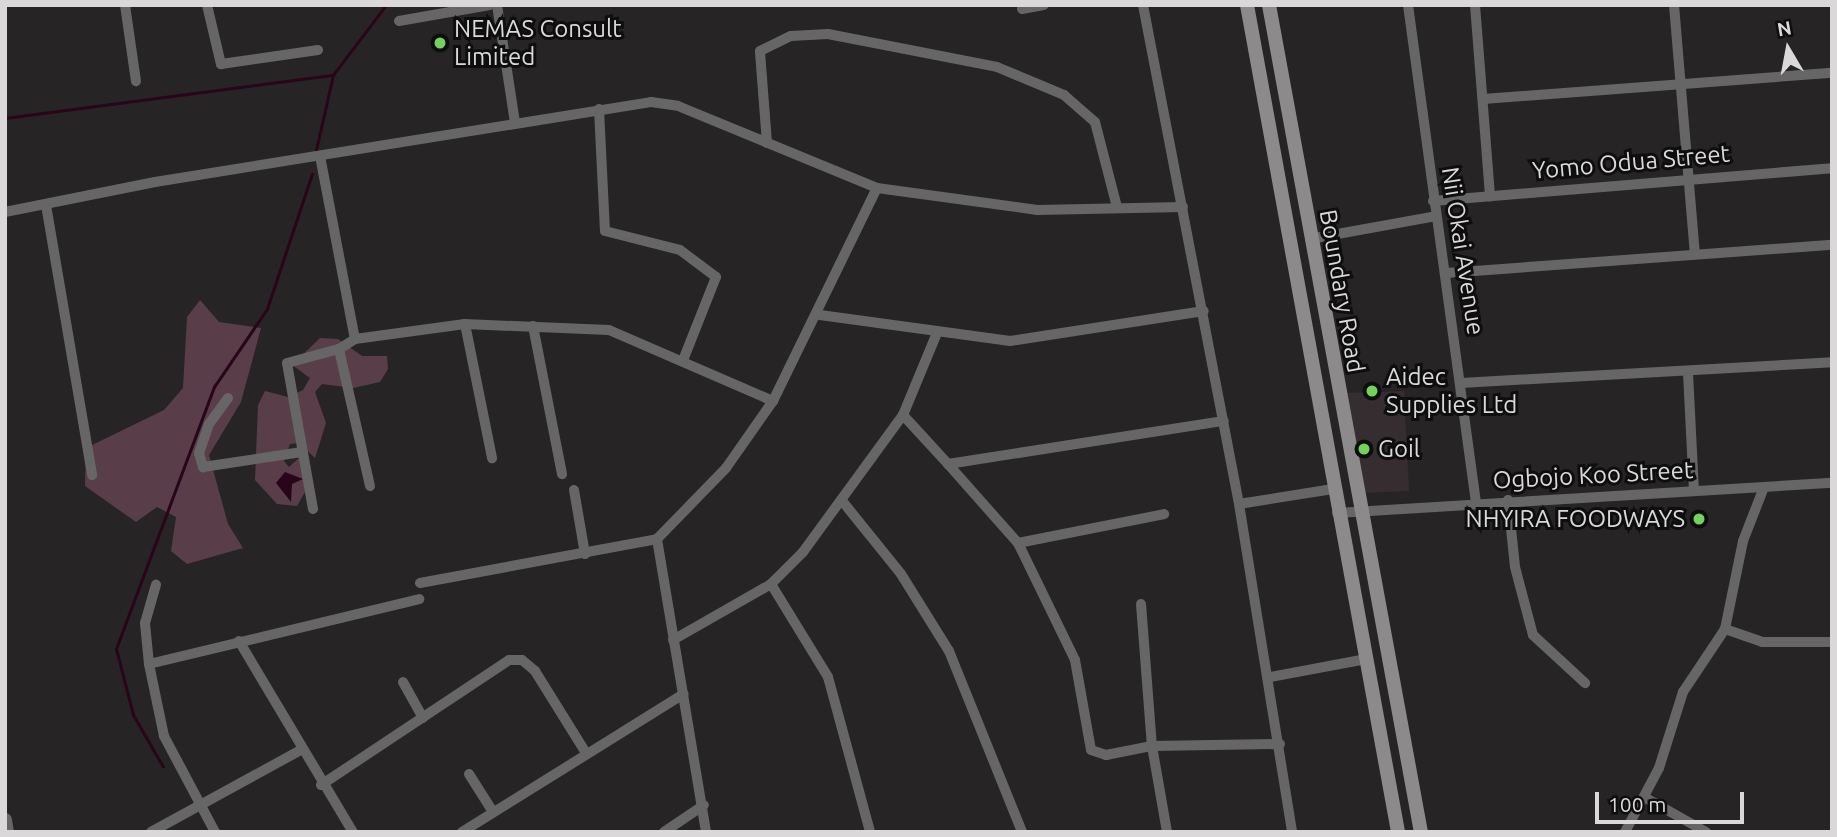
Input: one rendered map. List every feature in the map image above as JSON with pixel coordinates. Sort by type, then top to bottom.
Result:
[{"type":"main road","name":"Boundary Road","points":[[1247,5],[1337,513],[1398,832]]},
{"type":"main road","name":"Boundary Road","points":[[1269,5],[1358,511],[1421,832]]},
{"type":"street","points":[[125,5],[136,81]]},
{"type":"street","points":[[207,5],[221,64],[318,50]]},
{"type":"street","points":[[399,21],[490,5]]},
{"type":"street","points":[[497,5],[515,123]]},
{"type":"street","points":[[1023,9],[1044,5]]},
{"type":"street","points":[[1143,5],[1239,504],[1280,744],[1292,832]]},
{"type":"street","name":"Nii Okai Avenue","points":[[1408,5],[1433,201],[1447,273],[1476,503]]},
{"type":"street","points":[[1475,5],[1490,196]]},
{"type":"street","points":[[1674,5],[1684,82],[1695,254]]},
{"type":"street","points":[[767,143],[760,51],[791,36],[842,37],[997,67],[1065,94],[1095,122],[1117,207]]},
{"type":"street","points":[[1483,99],[1832,73]]},
{"type":"street","points":[[5,212],[599,109],[678,106],[877,188],[1037,210],[1183,206]]},
{"type":"street","points":[[599,109],[605,230],[674,247],[716,277],[684,358]]},
{"type":"street","points":[[320,156],[355,339]]},
{"type":"street","name":"Yomo Odua Street","points":[[1433,201],[1689,176],[1832,168]]},
{"type":"street","points":[[420,583],[657,540],[726,468],[773,401],[820,315],[877,188]]},
{"type":"street","points":[[46,205],[92,475]]},
{"type":"street","points":[[1310,239],[1436,216]]},
{"type":"street","points":[[1447,273],[1832,245]]},
{"type":"street","points":[[820,315],[1010,341],[1204,311]]},
{"type":"street","points":[[313,509],[287,363],[339,349],[355,339],[465,324],[609,330],[684,358],[773,401]]},
{"type":"street","points":[[465,324],[492,458]]},
{"type":"street","points":[[533,326],[562,474]]},
{"type":"street","points":[[673,640],[771,584],[843,502],[903,415],[937,333]]},
{"type":"street","points":[[339,349],[370,486]]},
{"type":"street","points":[[1461,383],[1688,373],[1832,362]]},
{"type":"street","points":[[1688,373],[1694,490]]},
{"type":"street","points":[[228,398],[209,424],[199,453],[203,467],[302,452]]},
{"type":"street","points":[[903,415],[1018,543],[1075,660],[1091,750],[1106,755],[1152,746],[1280,744]]},
{"type":"street","points":[[948,464],[1224,421]]},
{"type":"street","name":"Ogbojo Koo Street","points":[[1337,513],[1508,500],[1832,483]]},
{"type":"street","points":[[1625,832],[1646,798],[1683,692],[1725,629],[1743,541],[1764,486]]},
{"type":"street","points":[[1239,504],[1333,489]]},
{"type":"street","points":[[574,490],[585,554]]},
{"type":"street","points":[[1508,500],[1515,567],[1533,635],[1585,683]]},
{"type":"street","points":[[843,502],[901,574],[949,651],[1022,832]]},
{"type":"street","points":[[1018,543],[1164,514]]},
{"type":"street","points":[[657,540],[704,805],[706,832]]},
{"type":"street","points":[[771,584],[828,677],[870,832]]},
{"type":"street","points":[[156,585],[145,623],[149,664],[164,736],[197,806],[215,832]]},
{"type":"street","points":[[149,664],[419,599]]},
{"type":"street","points":[[1141,604],[1152,746],[1167,832]]},
{"type":"street","points":[[1725,629],[1762,642],[1832,642]]},
{"type":"street","points":[[239,641],[321,785],[353,832]]},
{"type":"street","points":[[1269,677],[1366,659]]},
{"type":"street","points":[[321,785],[509,660],[522,660],[586,753]]},
{"type":"street","points":[[403,682],[423,718]]},
{"type":"street","points":[[462,832],[684,694]]},
{"type":"street","points":[[151,832],[301,751]]},
{"type":"street","points":[[469,774],[494,812]]},
{"type":"street","points":[[1646,798],[1706,832]]},
{"type":"street","points":[[664,832],[704,805]]},
{"type":"street","points":[[5,820],[7,832]]},
{"type":"shaded area","points":[[200,300],[219,322],[261,328],[241,402],[209,455],[228,524],[243,548],[187,564],[171,551],[176,517],[157,507],[136,522],[85,486],[86,448],[164,410],[183,388],[187,317]]},
{"type":"shaded area","points":[[320,338],[338,339],[362,356],[387,356],[388,369],[380,382],[353,388],[322,384],[315,392],[326,423],[315,458],[299,443],[290,444],[284,461],[289,467],[301,456],[305,492],[297,506],[277,504],[255,480],[258,405],[265,391],[288,397],[303,390],[310,378],[292,365]]},
{"type":"shaded area","points":[[1404,391],[1409,491],[1363,493],[1344,393]]},
{"type":"shaded area","points":[[285,472],[303,479],[292,484],[291,502],[276,483]]},
{"type":"waterway","points":[[316,150],[333,75],[386,5]]},
{"type":"waterway","points":[[5,118],[333,75]]},
{"type":"waterway","points":[[163,767],[133,715],[116,649],[214,387],[267,309],[312,174]]},
{"type":"place","name":"NEMAS Consult Limited","points":[[440,43]]},
{"type":"place","name":"Aidec Supplies Ltd","points":[[1372,391]]},
{"type":"place","name":"Goil","points":[[1364,449]]},
{"type":"place","name":"NHYIRA FOODWAYS","points":[[1699,519]]}]
